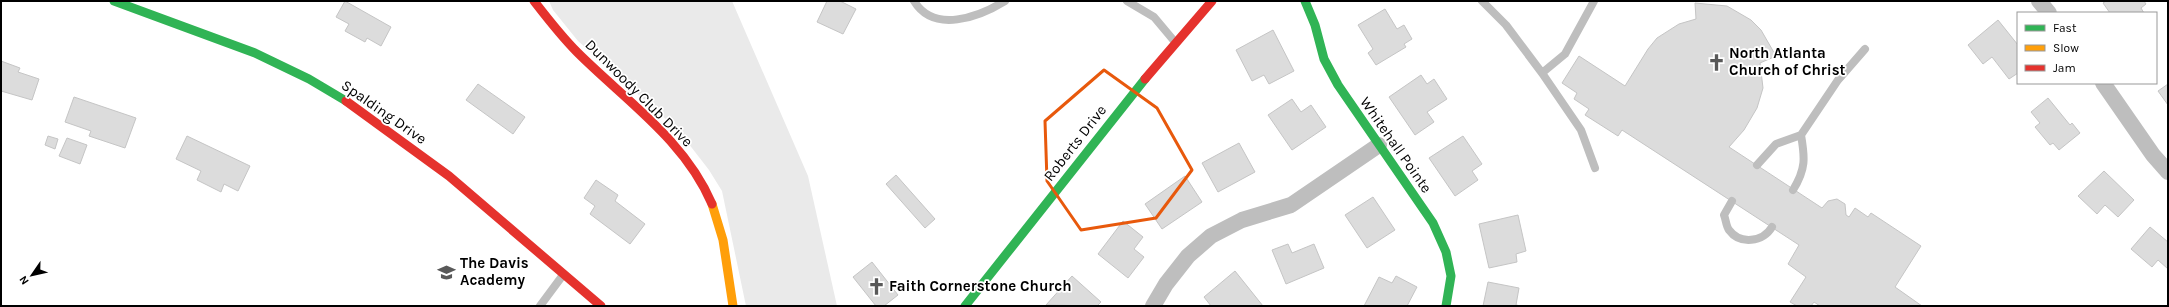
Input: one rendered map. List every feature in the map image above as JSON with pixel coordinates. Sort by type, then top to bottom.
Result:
[{"type":"street","name":"Spalding Drive","points":[[114,1],[255,53],[309,79],[353,106],[449,176],[601,306]]},
{"type":"street","name":"Dunwoody Club Drive","points":[[534,1],[556,31],[664,133],[688,161],[701,181],[712,204],[722,238],[733,306]]},
{"type":"street","name":"Roberts Drive","points":[[965,306],[1117,112],[1175,42],[1212,1]]},
{"type":"street","name":"Whitehall Pointe","points":[[1305,1],[1315,26],[1324,59],[1338,85],[1433,224],[1446,252],[1451,276],[1446,306]]},
{"type":"street","points":[[2039,1],[2048,12]]},
{"type":"street","points":[[2104,84],[2153,155],[2168,172]]},
{"type":"street","points":[[1153,306],[1166,284],[1188,256],[1211,236],[1242,220],[1291,205],[1379,145]]},
{"type":"lane","points":[[914,1],[919,9],[930,17],[948,21],[986,13],[1005,1]]},
{"type":"lane","points":[[1127,1],[1154,18],[1175,42]]},
{"type":"lane","points":[[1482,1],[1506,25],[1542,73],[1581,130],[1595,168]]},
{"type":"lane","points":[[1542,73],[1564,54],[1594,1]]},
{"type":"lane","points":[[1757,165],[1776,144],[1801,135],[1838,80],[1865,49]]},
{"type":"lane","points":[[1793,190],[1802,176],[1804,157],[1801,135]]},
{"type":"lane","points":[[1732,201],[1724,215],[1728,229],[1735,235],[1745,240],[1758,238],[1767,235],[1772,227]]},
{"type":"lane","points":[[540,306],[564,274]]},
{"type":"highlighted area","points":[[1104,70],[1157,108],[1192,170],[1156,218],[1081,230],[1047,181],[1045,121]]},
{"type":"shaded area","points":[[549,1],[732,1],[808,176],[837,306],[746,306],[722,191],[709,170],[678,130],[578,41],[553,10]]},
{"type":"building","points":[[345,1],[391,27],[381,46],[367,38],[365,42],[345,31],[349,24],[336,17]]},
{"type":"building","points":[[827,1],[840,1],[856,9],[843,34],[817,22]]},
{"type":"building","points":[[2106,1],[2144,1],[2146,4],[2141,8],[2143,12],[2109,12],[2103,3]]},
{"type":"building","points":[[1695,3],[1727,6],[1751,20],[1761,30],[1776,56],[1760,63],[1763,88],[1757,108],[1744,130],[1729,147],[1822,208],[1828,201],[1837,199],[1845,204],[1846,215],[1849,217],[1855,208],[1868,217],[1871,213],[1921,246],[1895,287],[1922,306],[1820,306],[1814,302],[1811,306],[1797,306],[1790,302],[1806,277],[1788,264],[1799,245],[1622,130],[1618,136],[1585,115],[1589,109],[1574,99],[1577,93],[1562,83],[1579,56],[1625,86],[1648,49],[1657,38],[1679,24],[1696,19]]},
{"type":"building","points":[[1385,9],[1397,29],[1404,25],[1412,39],[1404,44],[1406,47],[1376,65],[1368,53],[1373,49],[1358,25]]},
{"type":"building","points":[[1998,20],[2017,44],[2017,74],[2009,79],[1992,57],[1983,64],[1968,45]]},
{"type":"building","points":[[1273,30],[1294,71],[1269,84],[1264,75],[1252,81],[1236,50]]},
{"type":"building","points":[[1,61],[20,68],[18,72],[39,79],[32,100],[1,91]]},
{"type":"building","points":[[1421,75],[1427,84],[1434,79],[1447,99],[1427,112],[1434,122],[1415,135],[1389,97]]},
{"type":"building","points":[[478,84],[525,117],[513,134],[466,100]]},
{"type":"building","points":[[2168,84],[2168,105],[2158,91]]},
{"type":"building","points":[[74,97],[136,118],[125,148],[89,136],[91,131],[65,122]]},
{"type":"building","points":[[2048,98],[2070,125],[2072,123],[2080,133],[2059,150],[2053,143],[2050,145],[2035,127],[2040,123],[2031,112]]},
{"type":"building","points":[[1292,99],[1301,112],[1311,105],[1326,127],[1292,150],[1268,115]]},
{"type":"building","points":[[48,136],[58,139],[55,149],[45,145]]},
{"type":"building","points":[[187,136],[250,166],[238,191],[224,184],[221,192],[197,180],[201,171],[176,159]]},
{"type":"building","points":[[1463,136],[1482,164],[1472,171],[1478,180],[1455,196],[1429,158]]},
{"type":"building","points":[[67,138],[87,145],[80,164],[59,156]]},
{"type":"building","points":[[1239,143],[1255,172],[1218,192],[1202,163]]},
{"type":"building","points":[[2104,171],[2134,200],[2118,217],[2105,205],[2097,214],[2078,196]]},
{"type":"building","points":[[896,175],[935,219],[925,228],[886,184]]},
{"type":"building","points":[[1185,176],[1202,202],[1162,229],[1145,204]]},
{"type":"building","points":[[596,180],[618,195],[615,201],[645,224],[630,244],[590,214],[595,206],[584,198]]},
{"type":"building","points":[[1373,197],[1395,230],[1367,248],[1345,215]]},
{"type":"building","points":[[1518,215],[1526,251],[1516,254],[1517,262],[1489,268],[1479,224]]},
{"type":"building","points":[[1123,221],[1143,237],[1134,249],[1144,257],[1128,278],[1098,254]]},
{"type":"building","points":[[2150,227],[2168,242],[2168,269],[2158,260],[2152,267],[2131,249]]},
{"type":"building","points":[[1288,244],[1292,253],[1314,244],[1324,268],[1286,284],[1272,250]]},
{"type":"building","name":"Faith Cornerstone Church","points":[[872,262],[898,295],[884,306],[876,306],[853,277]]},
{"type":"building","points":[[1235,271],[1263,306],[1211,306],[1204,297]]},
{"type":"building","points":[[1072,276],[1101,302],[1097,306],[1046,305]]},
{"type":"building","points":[[1396,276],[1417,287],[1407,306],[1364,306],[1379,277],[1392,283]]},
{"type":"building","points":[[1488,282],[1519,288],[1516,305],[1521,306],[1483,306]]},
{"type":"traffic: fast","points":[[114,1],[255,53],[309,79],[346,101]]},
{"type":"traffic: fast","points":[[1305,1],[1315,25],[1324,59],[1338,85],[1433,223],[1446,252],[1451,276],[1446,306]]},
{"type":"traffic: fast","points":[[965,306],[1145,79]]},
{"type":"traffic: slow","points":[[712,204],[723,240],[733,306]]},
{"type":"traffic: jam","points":[[534,1],[560,34],[577,52],[634,104],[670,140],[700,181],[712,204]]},
{"type":"traffic: jam","points":[[1145,79],[1212,1]]},
{"type":"traffic: jam","points":[[346,101],[449,176],[601,306]]},
{"type":"place","name":"North Atlanta Church of Christ","points":[[1716,62]]},
{"type":"place","name":"The Davis Academy","points":[[447,272]]},
{"type":"place","name":"Faith Cornerstone Church","points":[[876,286]]}]
